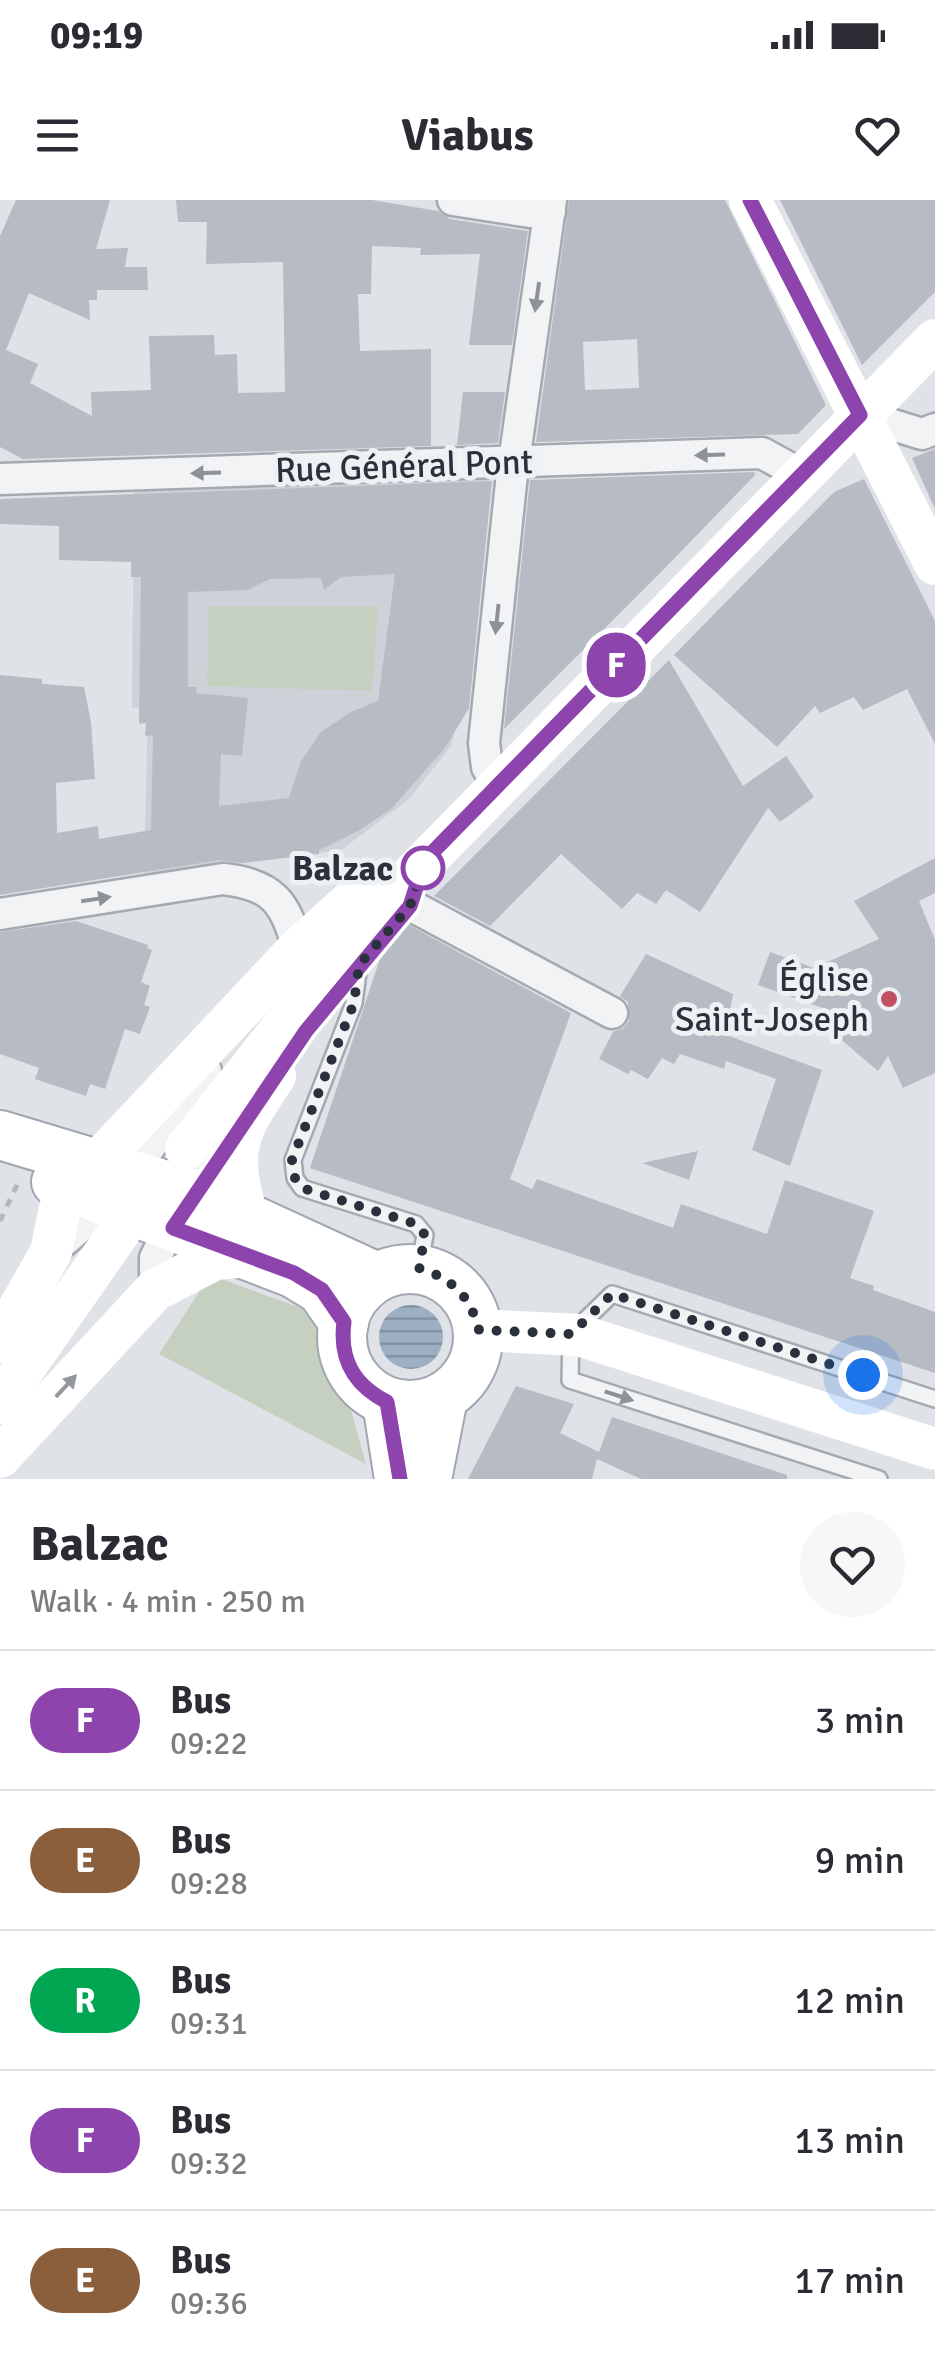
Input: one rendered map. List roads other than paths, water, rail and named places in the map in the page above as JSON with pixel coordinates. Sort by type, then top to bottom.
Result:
[{"type":"main road","points":[[750,200],[935,564]]},
{"type":"main road","points":[[185,1190],[364,924],[935,340]]},
{"type":"main road","points":[[248,1237],[236,1180],[236,1156],[245,1121],[306,1031],[410,906],[425,860]]},
{"type":"main road","points":[[0,1403],[105,1192],[234,1020],[298,950],[390,866],[425,860]]},
{"type":"main road","points":[[6,1168],[105,1192],[185,1190],[322,1290],[344,1322]]},
{"type":"main road","points":[[0,1342],[51,1252],[60,1208],[105,1192]]},
{"type":"main road","points":[[0,1457],[155,1290],[248,1237],[398,1272],[441,1275],[460,1289],[473,1308],[479,1330],[477,1354],[468,1375],[443,1398],[410,1406],[387,1402],[370,1393],[346,1362],[342,1343],[349,1305],[360,1290],[398,1272]]},
{"type":"main road","points":[[479,1330],[571,1334],[935,1449]]},
{"type":"main road","points":[[427,1479],[443,1398]]},
{"type":"main road","points":[[387,1402],[400,1479]]},
{"type":"street","points":[[453,200],[530,212],[550,206],[514,463],[484,742],[487,767],[498,786]]},
{"type":"street","points":[[860,415],[922,434],[935,430]]},
{"type":"street","name":"Rue Général Pont","points":[[0,479],[762,454],[802,475]]},
{"type":"street","points":[[0,914],[223,879],[251,882],[273,896],[289,917],[298,950]]},
{"type":"street","points":[[410,906],[612,1013]]},
{"type":"street","points":[[155,1290],[156,1258],[185,1190],[245,1121]]},
{"type":"lane","points":[[359,965],[354,1003],[292,1160],[295,1178],[302,1188],[416,1224],[425,1235],[398,1272]]},
{"type":"lane","points":[[878,1479],[570,1380],[571,1334],[612,1294],[935,1399]]},
{"type":"water","points":[[411,1305],[434,1314],[443,1337],[434,1360],[411,1369],[388,1360],[379,1337],[388,1314]]},
{"type":"place","name":"Balzac","points":[[423,868]]},
{"type":"place","name":"Église Saint-Joseph","points":[[889,999]]}]
